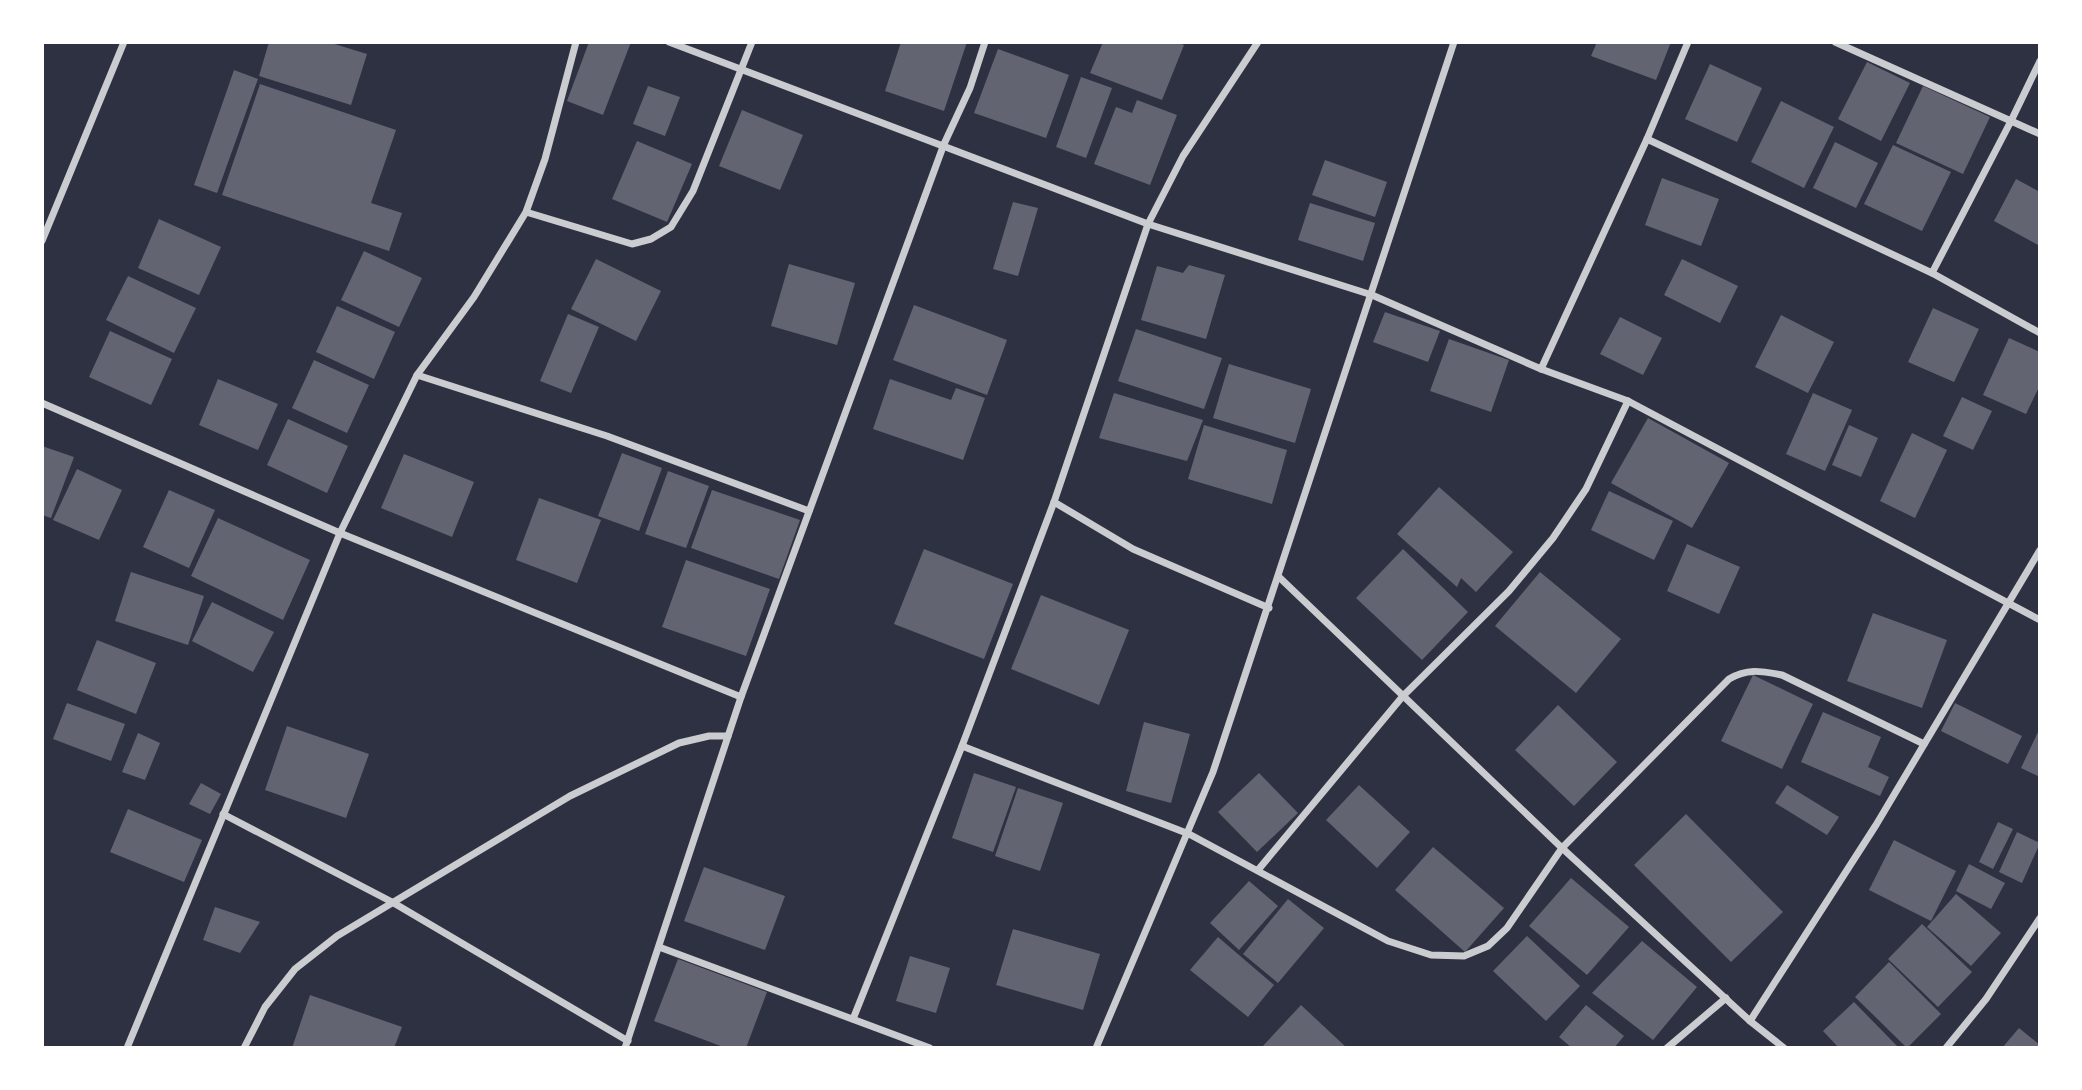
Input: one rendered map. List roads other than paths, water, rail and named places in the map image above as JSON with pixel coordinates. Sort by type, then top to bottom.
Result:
[{"type":"street","points":[[42,241],[124,42]]},
{"type":"street","points":[[127,1048],[340,533],[417,376],[474,297],[526,212],[545,159],[576,42]]},
{"type":"street","points":[[669,42],[944,144],[1148,224],[1371,295],[1541,369],[1628,401],[2040,620]]},
{"type":"street","points":[[526,212],[632,244],[651,239],[671,227],[693,191],[743,71],[752,42]]},
{"type":"street","points":[[223,814],[392,902],[627,1044],[741,697],[944,144],[970,88],[985,42]]},
{"type":"street","points":[[853,1019],[962,746],[1054,502],[1148,224],[1183,156],[1258,42]]},
{"type":"street","points":[[1096,1048],[1189,834],[1269,608],[1454,42]]},
{"type":"street","points":[[1541,369],[1647,139],[1688,42]]},
{"type":"street","points":[[1835,42],[2040,134]]},
{"type":"street","points":[[1932,273],[2040,61]]},
{"type":"street","points":[[1647,139],[1932,273],[2040,333]]},
{"type":"street","points":[[417,376],[607,436],[809,511]]},
{"type":"street","points":[[1258,870],[1403,696],[1509,591],[1553,538],[1586,489],[1628,401]]},
{"type":"street","points":[[42,403],[340,533],[741,697]]},
{"type":"street","points":[[1054,502],[1133,549],[1269,608]]},
{"type":"street","points":[[1750,1021],[1876,825],[2010,605],[2040,550]]},
{"type":"street","points":[[1279,577],[1562,848],[1750,1021],[1784,1048]]},
{"type":"street","points":[[962,746],[1189,834],[1388,941],[1431,955],[1464,956],[1488,946],[1507,928],[1562,848],[1729,679],[1742,671],[1757,670],[1782,675],[1924,744]]},
{"type":"street","points":[[244,1048],[265,1007],[295,969],[337,936],[570,796],[679,743],[709,736],[728,736]]},
{"type":"street","points":[[1945,1048],[1986,999],[2040,918]]},
{"type":"street","points":[[659,947],[930,1048]]},
{"type":"street","points":[[1667,1048],[1726,998]]}]
